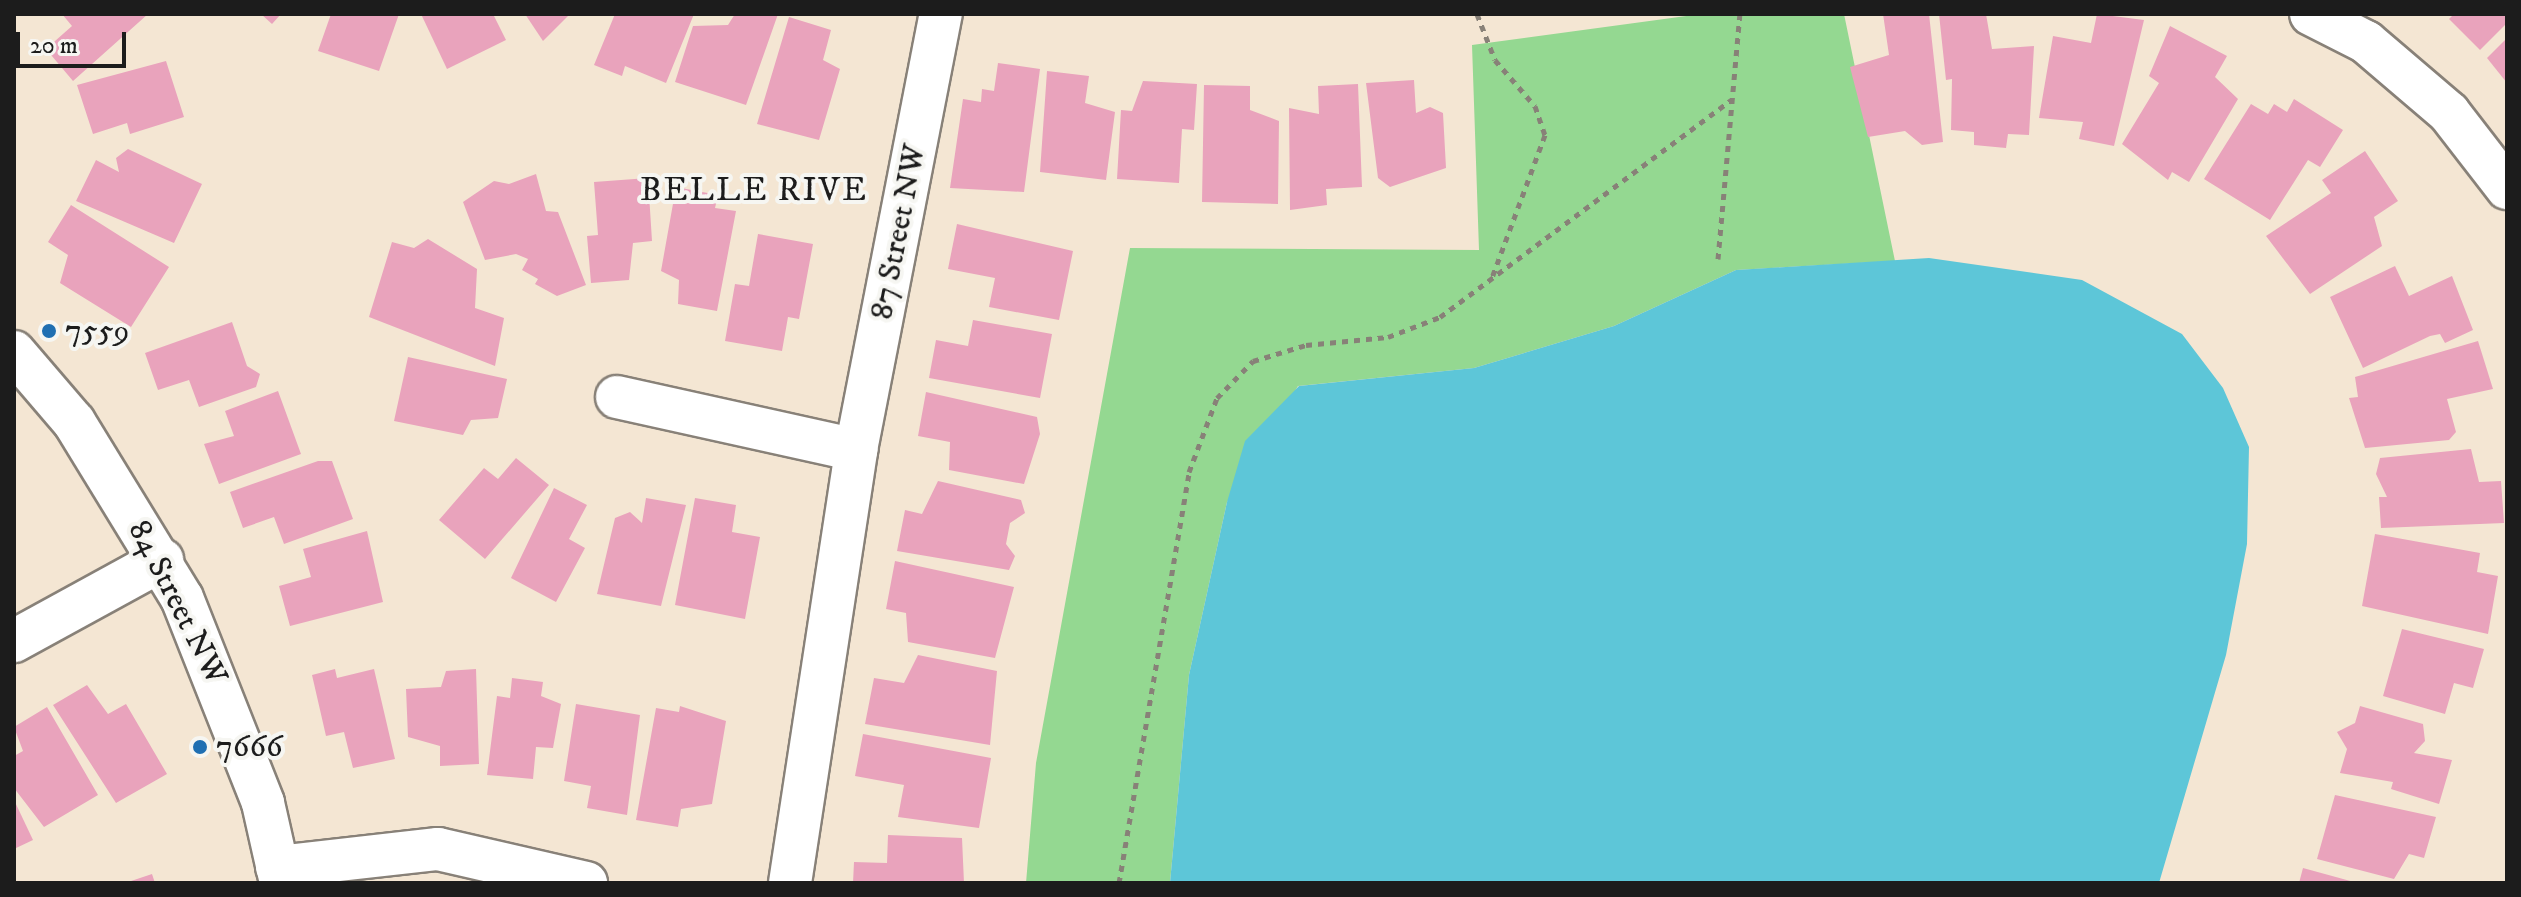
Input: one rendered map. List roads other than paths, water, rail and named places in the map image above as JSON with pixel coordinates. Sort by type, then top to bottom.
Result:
[{"type":"street","name":"87 Street NW","points":[[790,883],[856,450],[941,14]]},
{"type":"street","points":[[2311,14],[2366,42],[2449,113],[2507,188]]},
{"type":"street","name":"84 Street NW","points":[[14,352],[74,422],[162,560],[205,643],[263,803],[279,875]]},
{"type":"street","points":[[617,397],[856,450]]},
{"type":"street","points":[[14,641],[162,560]]},
{"type":"street","points":[[279,875],[438,849],[586,883]]},
{"type":"water","points":[[1929,258],[2082,280],[2182,334],[2223,388],[2249,447],[2247,544],[2226,655],[2159,883],[1170,883],[1189,675],[1227,502],[1245,441],[1299,386],[1474,368],[1614,326],[1736,270]]},
{"type":"place","name":"7559","points":[[49,331]]},
{"type":"place","name":"7666","points":[[200,747]]},
{"type":"district","name":"BELLE RIVE","points":[[754,191]]}]
